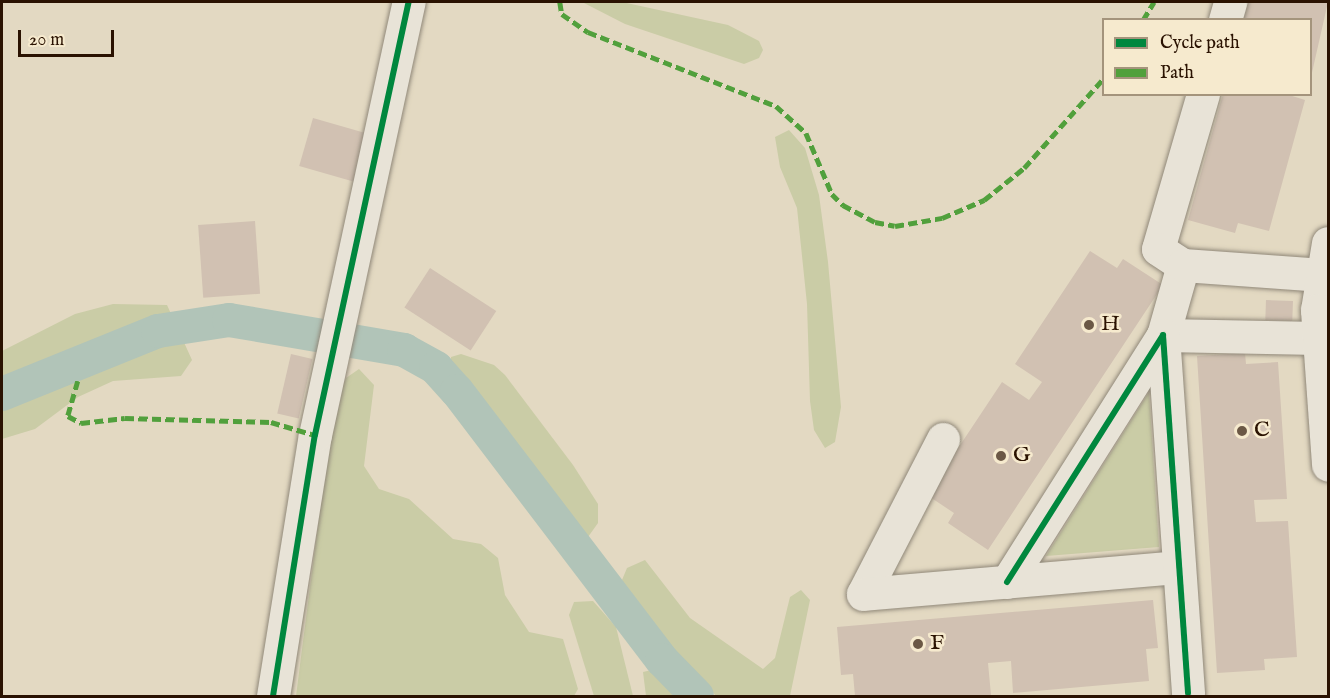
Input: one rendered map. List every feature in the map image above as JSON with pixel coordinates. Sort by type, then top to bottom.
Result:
[{"type":"street","points":[[273,696],[315,435],[409,2]]},
{"type":"street","points":[[1225,18],[1230,2]]},
{"type":"street","points":[[1202,96],[1158,249],[1183,265],[1323,275]]},
{"type":"street","points":[[1329,243],[1323,275],[1318,338],[1329,465]]},
{"type":"street","points":[[1006,582],[1163,335],[1183,265]]},
{"type":"street","points":[[1163,335],[1318,338]]},
{"type":"street","points":[[1163,335],[1188,693]]},
{"type":"street","points":[[943,439],[863,594],[1178,567]]},
{"type":"green space","points":[[582,2],[622,2],[728,25],[759,41],[763,50],[759,58],[744,64],[625,24]]},
{"type":"green space","points":[[789,130],[805,148],[819,195],[828,262],[841,407],[835,442],[825,448],[814,430],[810,401],[807,304],[797,208],[780,167],[775,137]]},
{"type":"green space","points":[[113,304],[167,305],[192,360],[181,376],[113,381],[78,397],[35,429],[2,439],[2,351],[75,314]]},
{"type":"green space","points":[[461,354],[494,365],[505,375],[573,465],[598,504],[598,523],[588,537],[576,535],[461,382],[451,365],[451,357]]},
{"type":"green space","points":[[359,369],[374,385],[364,466],[379,489],[409,499],[453,539],[481,544],[498,558],[505,595],[529,632],[563,639],[578,689],[574,696],[296,696],[333,408],[346,378]]},
{"type":"green space","points":[[1149,392],[1159,547],[1046,556]]},
{"type":"green space","points":[[645,560],[690,618],[763,669],[775,658],[790,597],[801,590],[810,600],[790,696],[716,696],[626,595],[622,580],[627,568]]},
{"type":"green space","points":[[593,601],[616,627],[633,696],[594,696],[569,615],[574,602]]},
{"type":"green space","points":[[656,669],[673,696],[646,696],[643,672]]},
{"type":"building","points":[[1248,2],[1328,2],[1312,73],[1312,18],[1244,18]]},
{"type":"building","points":[[1222,96],[1292,96],[1305,100],[1269,231],[1238,223],[1235,233],[1188,220]]},
{"type":"building","points":[[313,118],[369,134],[355,182],[299,166]]},
{"type":"building","points":[[255,221],[260,294],[203,298],[198,225]]},
{"type":"building","points":[[1090,251],[1117,268],[1123,259],[1163,285],[988,550],[948,523],[954,513],[927,495],[1002,382],[1029,400],[1042,382],[1015,364]]},
{"type":"building","points":[[430,268],[496,311],[471,350],[404,307]]},
{"type":"building","points":[[1266,300],[1293,301],[1292,321],[1265,320]]},
{"type":"building","points":[[1245,353],[1246,364],[1278,362],[1287,499],[1254,500],[1256,522],[1288,521],[1297,657],[1264,659],[1265,670],[1217,673],[1197,356]]},
{"type":"building","points":[[291,354],[312,359],[299,418],[277,413]]},
{"type":"building","points":[[1153,600],[1158,648],[1146,649],[1149,681],[1013,693],[1011,661],[988,663],[991,695],[855,696],[853,674],[841,675],[837,627]]},
{"type":"waterway","points":[[2,394],[158,331],[229,320],[404,350],[436,368],[457,391],[662,660],[697,696]]},
{"type":"marked path","points":[[560,2],[562,14],[588,32],[776,106],[806,133],[832,194],[843,205],[875,222],[895,226],[942,218],[984,200],[1024,168],[1102,80]]},
{"type":"marked path","points":[[1144,18],[1154,2]]},
{"type":"marked path","points":[[78,381],[68,416],[81,423],[125,418],[271,422],[315,435]]},
{"type":"cycle path","points":[[273,696],[315,435],[409,2]]},
{"type":"cycle path","points":[[1007,582],[1163,335],[1188,693]]},
{"type":"place","name":"H","points":[[1089,325]]},
{"type":"place","name":"C","points":[[1242,431]]},
{"type":"place","name":"G","points":[[1001,456]]},
{"type":"place","name":"F","points":[[918,644]]}]
